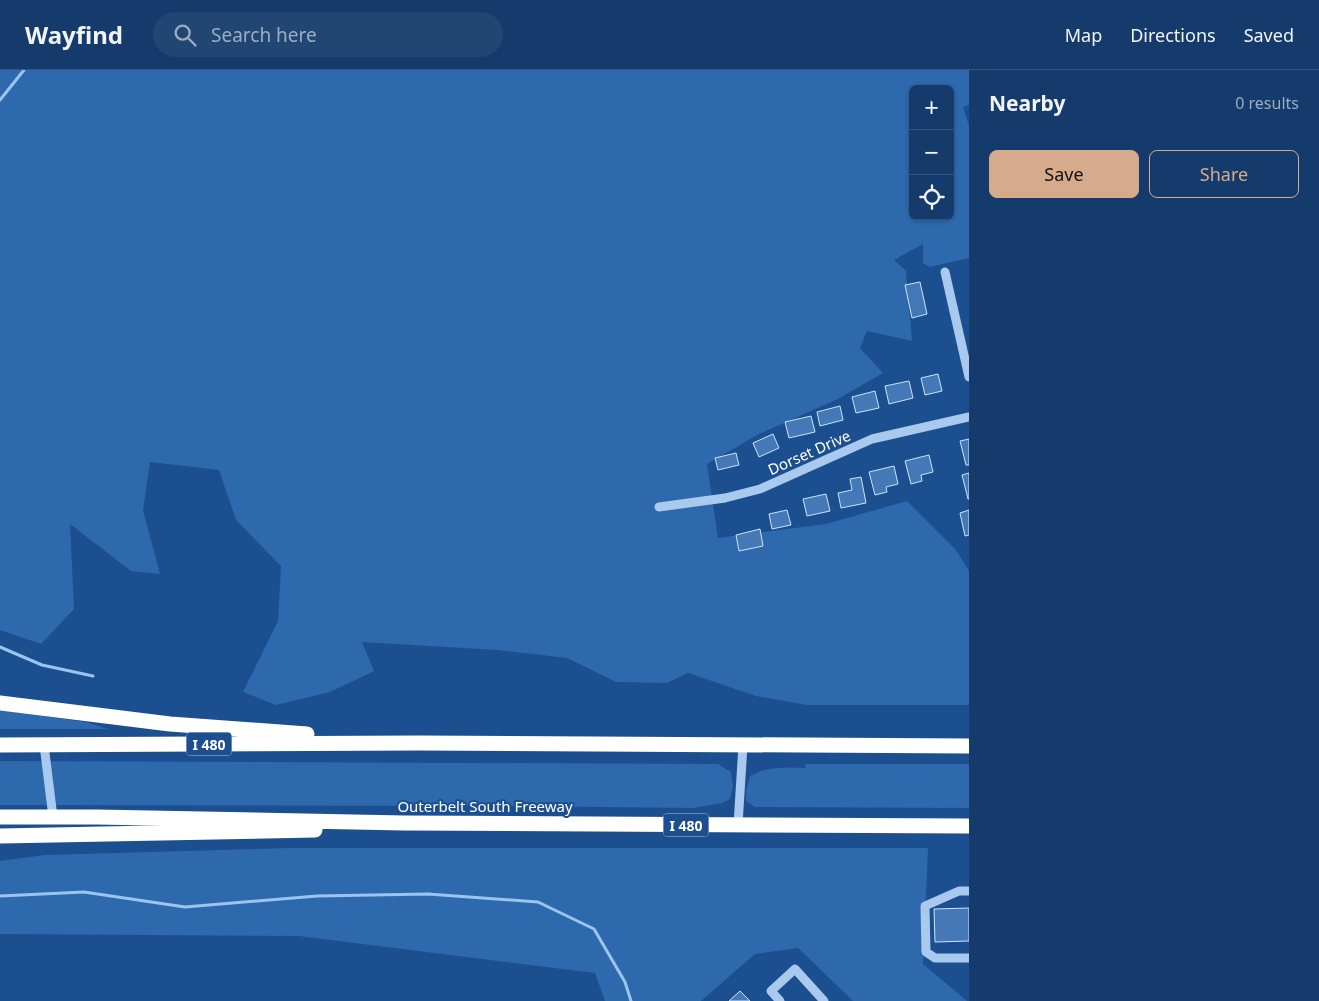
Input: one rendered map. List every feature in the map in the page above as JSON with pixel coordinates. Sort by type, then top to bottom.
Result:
[{"type":"highway","points":[[0,699],[61,711]]},
{"type":"highway","points":[[0,703],[170,724],[419,743]]},
{"type":"highway","name":"I 480","points":[[0,744],[419,743],[969,746]]},
{"type":"highway","name":"Outerbelt South Freeway","points":[[0,817],[404,823],[969,826]]},
{"type":"highway","points":[[0,836],[295,832],[404,823]]},
{"type":"street","points":[[944,272],[969,377]]},
{"type":"street","name":"Dorset Drive","points":[[660,508],[725,498],[760,489],[872,439],[969,417]]},
{"type":"street","points":[[44,745],[53,817]]},
{"type":"street","points":[[738,825],[743,745]]},
{"type":"street","points":[[969,891],[959,891],[925,906],[926,952],[935,958],[969,958]]},
{"type":"street","points":[[780,1001],[771,991],[795,970],[824,1001]]},
{"type":"shaded area","points":[[0,70],[969,70],[969,105],[963,107],[969,126],[969,258],[930,267],[923,263],[923,244],[894,260],[906,271],[912,341],[867,331],[860,348],[883,373],[838,399],[759,434],[707,464],[718,538],[826,524],[907,501],[956,550],[969,571],[969,705],[807,705],[756,696],[688,673],[667,683],[616,682],[567,658],[497,650],[362,642],[374,671],[330,692],[276,705],[243,692],[278,621],[281,566],[236,520],[219,470],[150,462],[143,510],[160,574],[131,571],[70,524],[74,609],[41,644],[0,630]]},
{"type":"shaded area","points":[[0,710],[86,722],[108,729],[0,729]]},
{"type":"shaded area","points":[[0,761],[718,764],[731,772],[733,787],[730,799],[722,803],[693,808],[0,805]]},
{"type":"shaded area","points":[[805,764],[969,764],[969,808],[755,807],[746,801],[746,791],[750,776],[764,770],[784,767],[806,768]]},
{"type":"shaded area","points":[[290,848],[928,848],[923,964],[967,1001],[853,1001],[798,948],[755,954],[701,1001],[605,1001],[595,973],[299,936],[0,934],[0,861],[45,855]]},
{"type":"building","points":[[920,282],[927,314],[912,318],[905,285]]},
{"type":"building","points":[[938,374],[942,391],[925,395],[921,378]]},
{"type":"building","points":[[909,381],[913,398],[889,404],[885,386]]},
{"type":"building","points":[[875,391],[879,408],[856,413],[852,397]]},
{"type":"building","points":[[840,406],[843,420],[820,426],[817,412]]},
{"type":"building","points":[[811,416],[815,432],[789,438],[785,422]]},
{"type":"building","points":[[773,434],[779,448],[759,457],[753,443]]},
{"type":"building","points":[[969,439],[969,465],[966,465],[960,441]]},
{"type":"building","points":[[736,453],[739,465],[718,470],[715,458]]},
{"type":"building","points":[[929,455],[933,472],[921,475],[922,481],[911,484],[905,461]]},
{"type":"building","points":[[894,466],[898,484],[886,487],[887,492],[875,495],[869,472]]},
{"type":"building","points":[[969,473],[969,499],[968,499],[962,475]]},
{"type":"building","points":[[861,477],[866,503],[841,508],[838,493],[852,490],[850,479]]},
{"type":"building","points":[[826,494],[830,511],[807,516],[803,499]]},
{"type":"building","points":[[787,510],[791,525],[772,529],[769,514]]},
{"type":"building","points":[[969,510],[969,535],[965,536],[960,513]]},
{"type":"building","points":[[760,529],[763,546],[739,551],[736,535]]},
{"type":"building","points":[[969,908],[969,941],[935,942],[934,909]]},
{"type":"building","points":[[740,991],[750,1001],[729,1001]]},
{"type":"waterway","points":[[0,100],[24,70]]},
{"type":"waterway","points":[[0,647],[42,665],[93,676]]},
{"type":"waterway","points":[[0,896],[84,892],[185,907],[317,896],[428,894],[538,902],[594,929],[625,982],[631,1001]]}]
